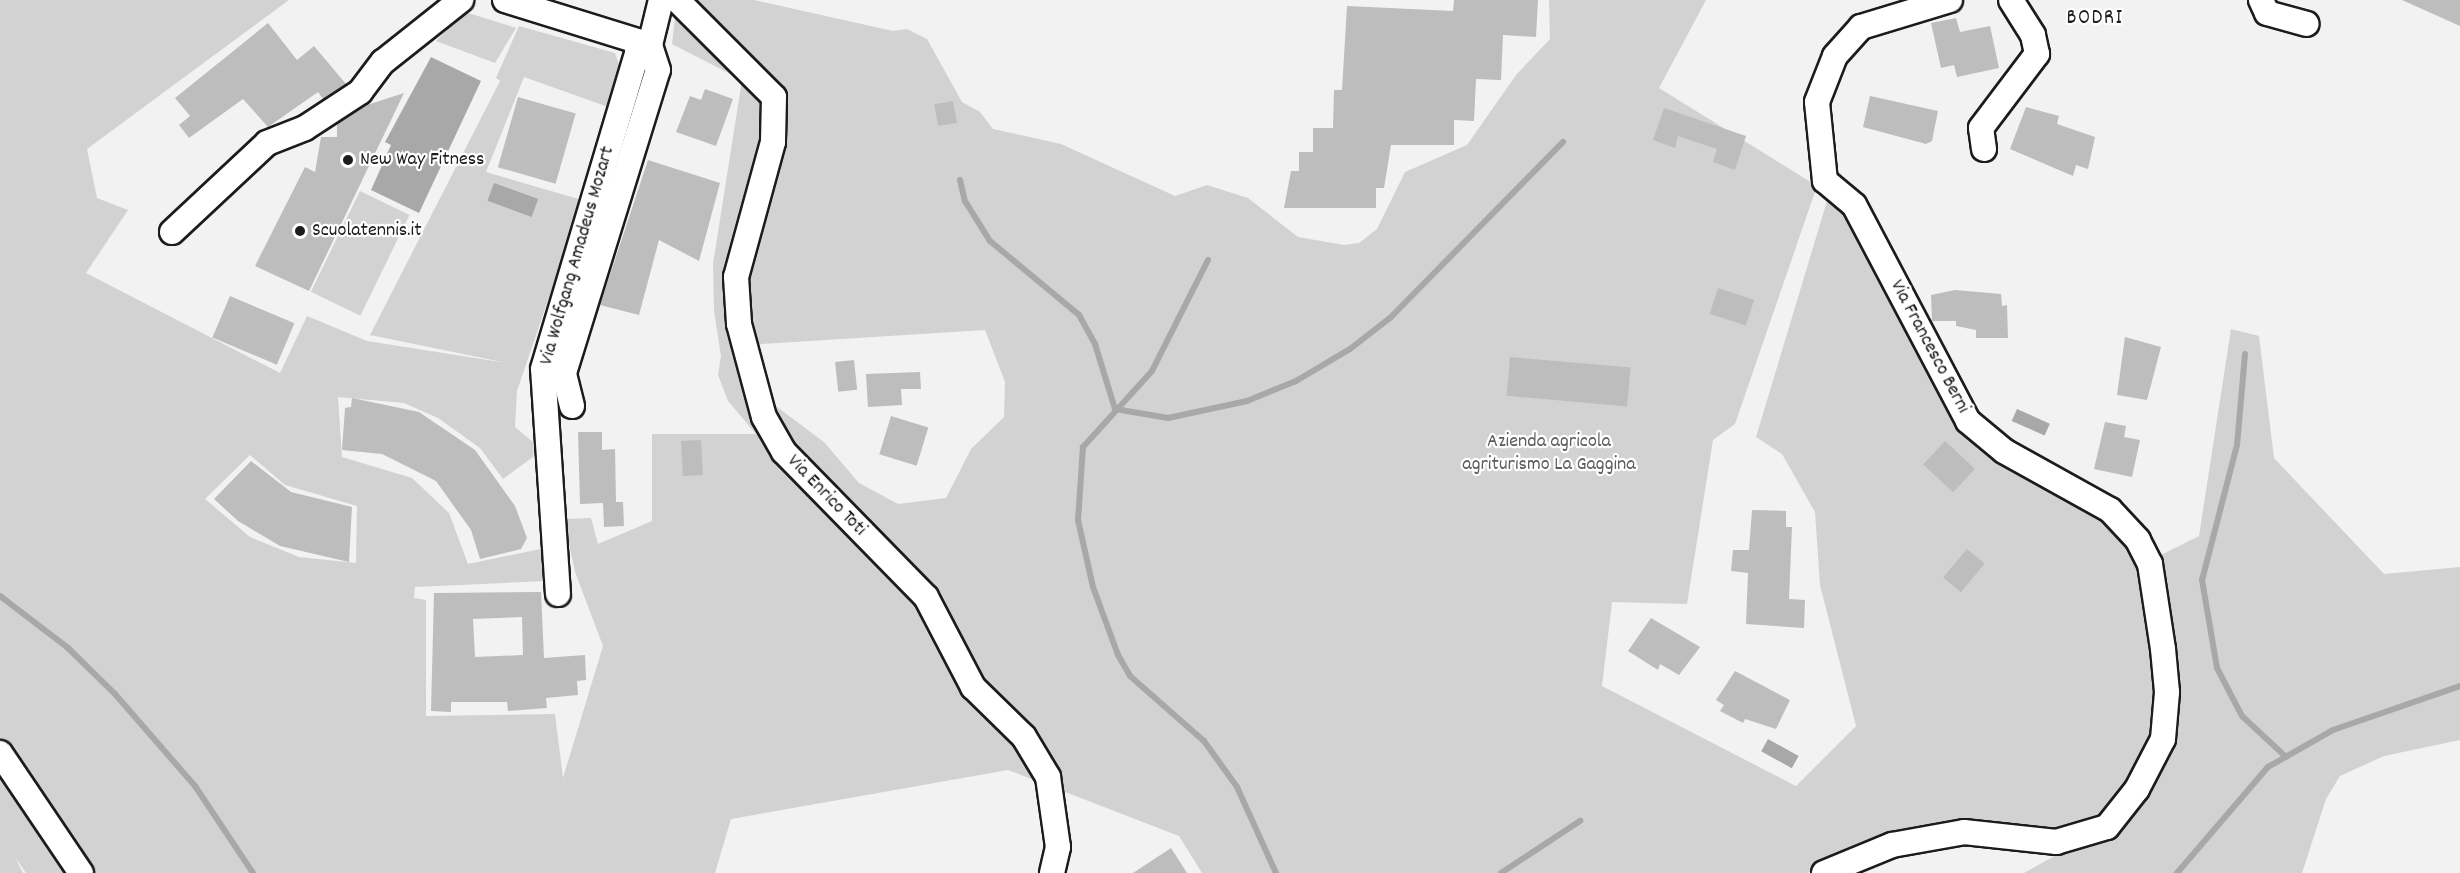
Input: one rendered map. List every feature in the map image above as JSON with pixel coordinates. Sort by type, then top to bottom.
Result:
[{"type":"street","points":[[172,232],[267,143],[305,128],[360,92],[383,62],[461,0]]},
{"type":"street","points":[[505,0],[650,45],[658,70],[564,373],[572,405]]},
{"type":"street","name":"Via Wolfgang Amadeus Mozart","points":[[558,594],[543,369],[638,53],[650,45],[662,0]]},
{"type":"street","name":"Via Enrico Toti","points":[[677,0],[774,97],[773,142],[736,277],[739,324],[764,417],[784,453],[926,597],[973,687],[1024,737],[1048,777],[1058,847],[1052,873]]},
{"type":"street","name":"Via Francesco Berni","points":[[1824,873],[1892,845],[1964,832],[2056,842],[2107,827],[2137,789],[2163,739],[2167,692],[2163,649],[2150,564],[2138,540],[2110,510],[2004,451],[1968,421],[1854,205],[1825,181],[1817,102],[1835,56],[1861,27],[1950,0]]},
{"type":"street","points":[[1983,149],[1981,128],[2037,54],[2033,35],[2011,0]]},
{"type":"street","points":[[2261,0],[2267,13],[2307,24]]},
{"type":"street","points":[[0,753],[81,873]]},
{"type":"green space","name":"Azienda agricola agriturismo La Gaggina","points":[[0,0],[289,0],[87,149],[97,198],[128,210],[86,273],[280,373],[307,316],[367,341],[507,363],[370,335],[500,81],[496,78],[519,26],[615,53],[622,73],[611,108],[524,77],[486,172],[582,200],[517,391],[515,427],[534,443],[533,457],[503,479],[480,448],[438,418],[404,403],[338,397],[342,457],[412,478],[449,513],[468,564],[541,549],[546,581],[415,587],[414,598],[426,600],[426,716],[555,714],[563,778],[603,646],[575,572],[564,519],[591,518],[598,544],[652,521],[652,434],[756,434],[728,401],[718,375],[721,356],[714,311],[713,264],[742,80],[672,44],[677,0],[754,0],[893,31],[907,29],[927,39],[962,102],[980,112],[993,129],[1061,144],[1175,196],[1207,185],[1248,198],[1298,237],[1344,245],[1359,243],[1377,229],[1405,172],[1467,145],[1516,75],[1550,39],[1549,0],[1706,0],[1659,88],[1817,186],[1735,424],[1713,440],[1687,604],[1612,602],[1602,686],[1796,786],[1856,726],[1820,585],[1815,512],[1782,454],[1756,437],[1827,201],[1840,198],[1966,423],[2105,514],[2155,558],[2199,536],[2231,329],[2259,336],[2274,458],[2384,574],[2460,567],[2460,740],[2384,756],[2340,776],[2326,799],[2302,873],[2024,873],[2069,848],[2055,837],[1892,838],[1807,873],[1202,873],[1179,836],[1008,770],[731,819],[715,873],[26,873],[15,857],[23,873],[0,873]],"holes":[[[985,330],[1005,382],[1004,417],[971,449],[946,498],[898,504],[859,483],[824,442],[765,398],[748,345]],[[250,455],[285,485],[357,506],[356,563],[299,557],[250,537],[205,499]]]},
{"type":"green space","points":[[465,12],[516,28],[495,63],[436,41]]},
{"type":"green space","points":[[360,191],[409,215],[360,316],[311,292]]},
{"type":"shaded area","points":[[431,57],[481,81],[419,213],[371,190],[391,145],[385,142]]},
{"type":"shaded area","points":[[494,183],[538,199],[532,217],[488,201]]},
{"type":"shaded area","points":[[2017,409],[2050,424],[2045,436],[2012,421]]},
{"type":"shaded area","points":[[1768,739],[1799,756],[1792,768],[1761,751]]},
{"type":"building","points":[[1454,0],[1538,0],[1536,37],[1503,35],[1501,80],[1476,79],[1474,121],[1454,120],[1454,145],[1391,145],[1384,188],[1376,188],[1376,208],[1284,208],[1291,171],[1299,171],[1299,152],[1313,152],[1313,128],[1333,128],[1334,90],[1342,90],[1347,6],[1453,11]]},
{"type":"building","points":[[2402,0],[2460,0],[2460,26]]},
{"type":"building","points":[[1956,18],[1960,32],[1990,26],[1999,68],[1957,77],[1954,65],[1941,68],[1931,23]]},
{"type":"building","points":[[268,23],[297,60],[314,46],[346,84],[323,99],[318,92],[268,127],[243,99],[189,138],[179,125],[190,116],[175,98]]},
{"type":"building","points":[[705,89],[733,99],[716,146],[676,132],[690,96],[701,100]]},
{"type":"building","points":[[404,93],[309,291],[255,266],[305,167],[315,172],[321,137],[337,137],[337,124],[364,106]]},
{"type":"building","points":[[1870,96],[1938,111],[1932,141],[1926,144],[1863,127]]},
{"type":"building","points":[[518,97],[576,114],[556,184],[498,167]]},
{"type":"building","points":[[953,101],[957,123],[938,126],[934,104]]},
{"type":"building","points":[[2026,107],[2059,116],[2057,124],[2095,137],[2088,169],[2076,165],[2073,176],[2010,149]]},
{"type":"building","points":[[1664,108],[1746,136],[1735,170],[1713,162],[1717,149],[1678,136],[1675,148],[1653,140]]},
{"type":"building","points":[[648,160],[720,183],[699,261],[659,240],[639,315],[600,305]]},
{"type":"building","points":[[1718,288],[1754,300],[1746,325],[1710,314]]},
{"type":"building","points":[[1955,290],[2001,294],[2002,306],[2007,305],[2008,338],[1976,338],[1976,330],[1956,326],[1956,321],[1932,321],[1931,295]]},
{"type":"building","points":[[230,296],[294,323],[277,365],[212,337]]},
{"type":"building","points":[[2125,337],[2161,347],[2147,400],[2117,395]]},
{"type":"building","points":[[1510,357],[1631,368],[1627,406],[1507,396]]},
{"type":"building","points":[[854,360],[857,390],[838,392],[835,362]]},
{"type":"building","points":[[920,372],[921,389],[901,389],[902,405],[868,407],[866,374]]},
{"type":"building","points":[[352,398],[419,412],[475,450],[515,506],[527,538],[521,549],[480,559],[471,530],[436,481],[382,454],[342,450],[345,408],[351,407]]},
{"type":"building","points":[[891,416],[928,427],[917,466],[879,454]]},
{"type":"building","points":[[2105,422],[2126,426],[2124,437],[2140,440],[2132,477],[2094,469]]},
{"type":"building","points":[[578,432],[602,432],[602,450],[615,449],[616,502],[623,502],[624,526],[604,527],[603,503],[580,504]]},
{"type":"building","points":[[701,440],[703,475],[683,476],[681,441]]},
{"type":"building","points":[[1945,441],[1975,469],[1953,492],[1923,464]]},
{"type":"building","points":[[251,461],[291,492],[352,507],[349,562],[280,546],[238,521],[214,499]]},
{"type":"building","points":[[1752,510],[1786,511],[1786,527],[1792,527],[1789,599],[1805,600],[1804,628],[1746,624],[1748,573],[1731,571],[1733,550],[1749,550]]},
{"type":"building","points":[[1967,549],[1985,564],[1961,592],[1943,577]]},
{"type":"building","points":[[541,592],[544,658],[585,655],[586,680],[577,681],[578,695],[546,698],[547,708],[508,711],[507,702],[451,702],[451,712],[431,711],[434,593]],"holes":[[[522,617],[523,655],[475,657],[473,619]]]},
{"type":"building","points":[[1651,618],[1700,647],[1679,675],[1660,664],[1658,670],[1628,651]]},
{"type":"building","points":[[1735,671],[1790,700],[1776,729],[1745,719],[1743,723],[1720,711],[1724,705],[1716,700]]},
{"type":"building","points":[[1171,848],[1187,873],[1133,873]]},
{"type":"waterway","points":[[960,180],[965,201],[990,241],[1079,315],[1095,344],[1115,409],[1168,418],[1247,401],[1296,381],[1350,349],[1390,318],[1563,142]]},
{"type":"waterway","points":[[1208,260],[1152,371],[1083,447],[1078,520],[1093,587],[1118,655],[1130,676],[1204,741],[1237,787],[1276,873]]},
{"type":"waterway","points":[[2245,354],[2237,445],[2202,580],[2217,668],[2242,716],[2286,757]]},
{"type":"waterway","points":[[0,596],[68,648],[115,694],[195,786],[253,873]]},
{"type":"waterway","points":[[2177,873],[2268,767],[2333,730],[2460,686]]},
{"type":"waterway","points":[[1501,873],[1580,821]]},
{"type":"place","name":"New Way Fitness","points":[[348,160]]},
{"type":"place","name":"Scuolatennis.it","points":[[300,231]]},
{"type":"district","name":"BODRI","points":[[2095,19]]}]
